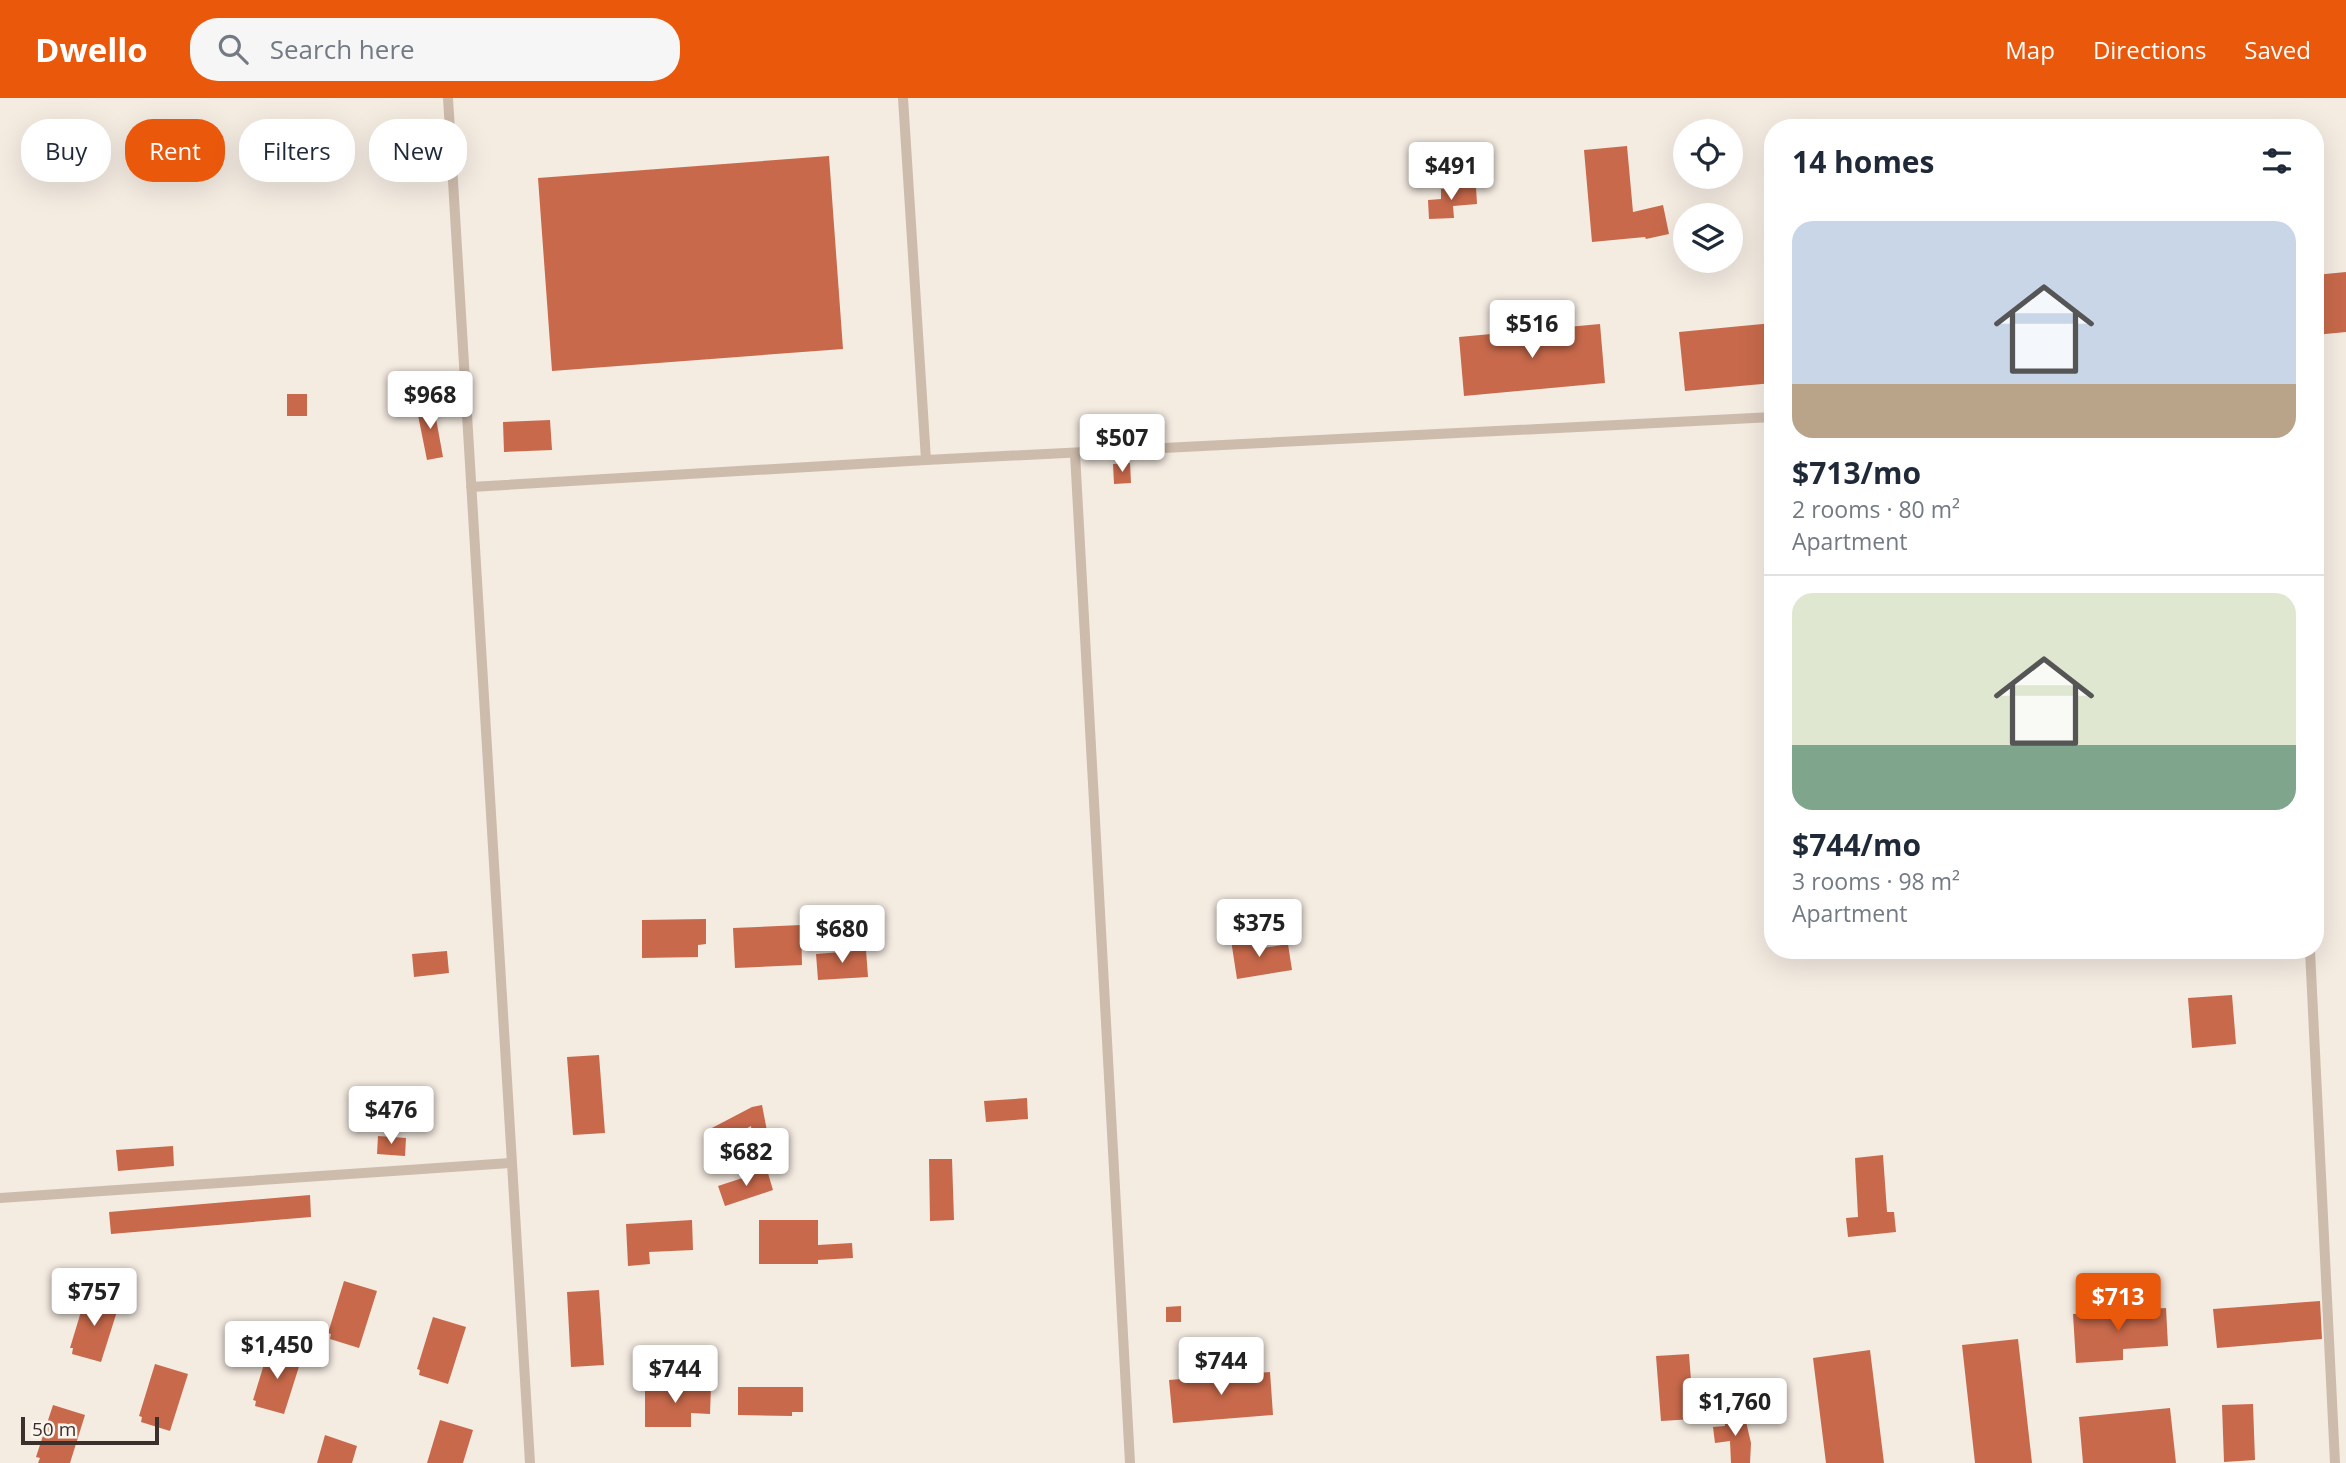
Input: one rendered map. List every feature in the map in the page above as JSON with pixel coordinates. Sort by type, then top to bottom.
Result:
[{"type":"lane","points":[[448,98],[530,1463]]},
{"type":"lane","points":[[903,98],[926,460]]},
{"type":"lane","points":[[471,486],[1764,417]]},
{"type":"lane","points":[[1075,453],[1130,1463]]},
{"type":"lane","points":[[2310,959],[2335,1463]]},
{"type":"lane","points":[[0,1198],[512,1163]]},
{"type":"building","points":[[1627,146],[1633,212],[1663,205],[1669,234],[1646,239],[1592,242],[1584,150]]},
{"type":"building","points":[[829,156],[843,349],[552,371],[538,178]]},
{"type":"building","points":[[1476,187],[1477,204],[1453,206],[1454,218],[1429,219],[1428,200],[1441,199],[1441,189]]},
{"type":"building","points":[[2346,272],[2346,332],[2324,334],[2324,274]]},
{"type":"building","points":[[1600,324],[1605,383],[1464,396],[1459,337]]},
{"type":"building","points":[[1764,324],[1764,384],[1685,391],[1679,332]]},
{"type":"building","points":[[287,394],[307,394],[307,416],[287,416]]},
{"type":"building","points":[[433,402],[443,457],[427,460],[416,405]]},
{"type":"building","points":[[550,420],[552,450],[504,452],[503,422]]},
{"type":"building","points":[[1130,463],[1131,483],[1114,484],[1113,464]]},
{"type":"building","points":[[706,919],[706,944],[698,945],[698,957],[642,958],[642,920]]},
{"type":"building","points":[[801,925],[802,965],[735,968],[733,928]]},
{"type":"building","points":[[1255,937],[1257,949],[1288,944],[1292,970],[1237,979],[1231,940]]},
{"type":"building","points":[[866,950],[868,977],[818,980],[816,954]]},
{"type":"building","points":[[447,951],[449,973],[414,977],[412,954]]},
{"type":"building","points":[[2232,995],[2236,1044],[2192,1048],[2188,998]]},
{"type":"building","points":[[599,1055],[605,1133],[573,1135],[567,1057]]},
{"type":"building","points":[[1027,1098],[1028,1119],[986,1122],[984,1101]]},
{"type":"building","points":[[762,1105],[767,1131],[752,1134],[751,1126],[718,1144],[710,1129],[752,1107]]},
{"type":"building","points":[[378,1136],[406,1138],[405,1156],[377,1154]]},
{"type":"building","points":[[173,1146],[174,1166],[118,1171],[116,1150]]},
{"type":"building","points":[[1883,1155],[1887,1212],[1894,1212],[1896,1232],[1848,1237],[1846,1218],[1858,1217],[1855,1158]]},
{"type":"building","points":[[929,1159],[952,1159],[954,1220],[930,1221]]},
{"type":"building","points":[[767,1170],[773,1190],[725,1206],[718,1186]]},
{"type":"building","points":[[310,1195],[311,1217],[111,1234],[109,1212]]},
{"type":"building","points":[[692,1220],[693,1250],[649,1252],[650,1264],[628,1266],[626,1224]]},
{"type":"building","points":[[759,1220],[818,1220],[818,1245],[852,1243],[853,1258],[818,1260],[818,1264],[759,1264]]},
{"type":"building","points":[[344,1281],[377,1291],[359,1348],[330,1339],[331,1334],[328,1333]]},
{"type":"building","points":[[599,1290],[604,1365],[571,1367],[567,1292]]},
{"type":"building","points":[[86,1295],[119,1305],[101,1362],[72,1354],[73,1348],[70,1348]]},
{"type":"building","points":[[2320,1301],[2322,1339],[2217,1348],[2213,1309]]},
{"type":"building","points":[[1181,1306],[1181,1322],[1166,1322],[1166,1307]]},
{"type":"building","points":[[2166,1308],[2168,1346],[2123,1349],[2123,1360],[2076,1363],[2073,1314]]},
{"type":"building","points":[[433,1317],[466,1327],[448,1384],[419,1375],[420,1370],[417,1369]]},
{"type":"building","points":[[2018,1339],[2032,1463],[1975,1463],[1962,1345]]},
{"type":"building","points":[[269,1348],[302,1357],[284,1414],[255,1406],[256,1401],[253,1400]]},
{"type":"building","points":[[1870,1350],[1884,1463],[1826,1463],[1813,1358]]},
{"type":"building","points":[[1689,1354],[1694,1419],[1661,1421],[1656,1356]]},
{"type":"building","points":[[155,1364],[188,1374],[170,1431],[141,1422],[142,1417],[139,1416]]},
{"type":"building","points":[[1270,1372],[1273,1415],[1173,1423],[1169,1380]]},
{"type":"building","points":[[645,1386],[711,1386],[710,1414],[691,1413],[691,1427],[645,1427]]},
{"type":"building","points":[[738,1387],[803,1387],[803,1412],[792,1412],[792,1416],[738,1415]]},
{"type":"building","points":[[2253,1404],[2255,1460],[2224,1462],[2222,1405]]},
{"type":"building","points":[[53,1405],[85,1415],[70,1463],[38,1463],[40,1458],[36,1457]]},
{"type":"building","points":[[2170,1408],[2176,1463],[2083,1463],[2079,1417]]},
{"type":"building","points":[[1744,1413],[1751,1443],[1750,1463],[1731,1463],[1730,1441],[1715,1443],[1713,1427],[1725,1426],[1724,1416]]},
{"type":"building","points":[[440,1420],[473,1430],[463,1463],[427,1463]]},
{"type":"building","points":[[325,1435],[357,1446],[352,1463],[317,1463]]}]
